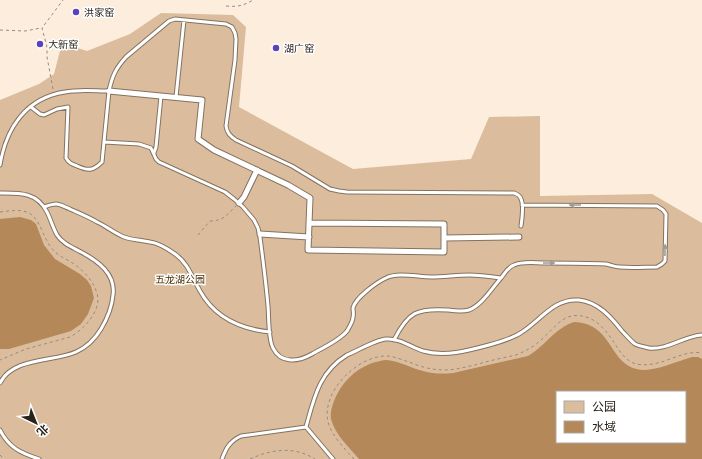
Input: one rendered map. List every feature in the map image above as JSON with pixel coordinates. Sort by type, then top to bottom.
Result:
[{"type":"street","points":[[109,90],[202,100],[198,139],[214,150],[288,185],[310,198],[309,223],[309,237],[308,250],[444,252],[444,224],[309,223]]},
{"type":"street","points":[[239,203],[244,197],[257,170]]},
{"type":"street","points":[[260,234],[309,237]]},
{"type":"street","points":[[444,238],[519,237]]},
{"type":"lane","points":[[31,107],[40,114],[44,115],[57,109],[68,107],[67,160],[85,170],[97,167],[102,162],[111,79],[121,62],[169,21],[175,19],[226,24],[232,27],[236,39],[235,60],[226,126],[227,132],[230,136],[292,166],[330,189],[339,191],[518,194],[522,198],[521,226]]},
{"type":"lane","points":[[176,97],[184,20]]},
{"type":"lane","points":[[0,165],[9,133],[20,117],[31,107],[54,94],[71,91],[109,90]]},
{"type":"lane","points":[[154,152],[156,147],[161,96]]},
{"type":"lane","points":[[104,142],[139,144],[151,148],[159,162],[225,192],[239,203],[254,220],[260,234],[271,344],[278,355],[284,358],[293,361],[307,358],[339,338],[346,332],[353,318],[353,308],[355,303],[376,284],[387,277],[471,275],[501,278]]},
{"type":"lane","points":[[0,193],[19,193],[36,199],[44,207],[56,234],[62,241],[102,266],[111,279],[113,287],[113,296],[110,309],[105,321],[94,338],[84,347],[71,354],[18,366],[7,373],[0,383]]},
{"type":"lane","points":[[44,207],[55,204],[63,206],[99,222],[123,236],[134,240],[152,242],[164,247],[176,254],[185,263],[207,302],[218,313],[240,326],[270,332]]},
{"type":"lane","points":[[394,340],[398,331],[407,319],[417,312],[431,309],[461,311],[472,308],[480,303],[507,270],[514,265],[523,263],[556,263],[607,264],[619,267],[657,267],[665,261],[666,214],[657,206],[522,205]]},
{"type":"lane","points":[[306,427],[314,398],[324,376],[331,367],[347,355],[380,340],[394,340],[417,349],[430,352],[450,353],[465,351],[500,342],[512,337],[530,327],[554,306],[575,300],[589,302],[604,311],[614,320],[632,342],[640,346],[649,348],[660,347],[693,336],[702,335]]},
{"type":"lane","points":[[222,459],[230,444],[245,434],[306,427]]},
{"type":"lane","points":[[306,427],[333,459]]},
{"type":"lane","points":[[0,430],[7,441],[17,450],[26,455],[39,459]]},
{"type":"path","points":[[0,30],[25,31],[42,28],[63,0]]},
{"type":"path","points":[[226,6],[236,7],[252,0]]},
{"type":"path","points":[[42,28],[47,47],[47,57],[54,94]]},
{"type":"path","points":[[198,235],[210,221],[222,219],[239,203]]},
{"type":"path","points":[[0,212],[18,210],[26,211],[31,214],[39,222],[47,241],[53,250],[79,267],[86,274],[95,288],[98,299],[92,316],[75,334],[70,337],[26,349],[0,360]]},
{"type":"path","points":[[354,459],[333,433],[329,425],[327,415],[328,404],[334,388],[352,369],[364,362],[378,357],[390,356],[417,366],[432,369],[445,370],[459,368],[516,355],[537,343],[561,320],[574,316],[585,317],[596,323],[608,334],[623,356],[635,364],[653,364],[689,353],[702,353]]},
{"type":"path","points":[[250,459],[266,453],[283,450],[296,451],[315,459]]},
{"type":"path","points":[[0,455],[4,459]]},
{"type":"green space","name":"五龙湖公园","points":[[161,13],[233,15],[246,27],[239,107],[353,169],[471,159],[489,117],[540,116],[540,196],[652,194],[702,223],[702,459],[0,459],[0,100],[39,84],[54,74],[62,43],[87,51],[130,34]]},
{"type":"water","points":[[20,217],[31,220],[36,224],[44,245],[55,259],[87,280],[91,286],[94,298],[88,314],[81,324],[71,331],[9,349],[0,349],[0,219]]},
{"type":"water","points":[[574,322],[587,324],[605,337],[617,355],[632,368],[650,370],[692,357],[702,359],[702,459],[359,459],[333,425],[331,410],[340,388],[359,369],[372,363],[387,360],[427,372],[438,374],[453,373],[528,356],[561,328]]},
{"type":"place","name":"洪家窑","points":[[76,12]]},
{"type":"place","name":"大新窑","points":[[40,44]]},
{"type":"place","name":"湖广窑","points":[[276,48]]}]
